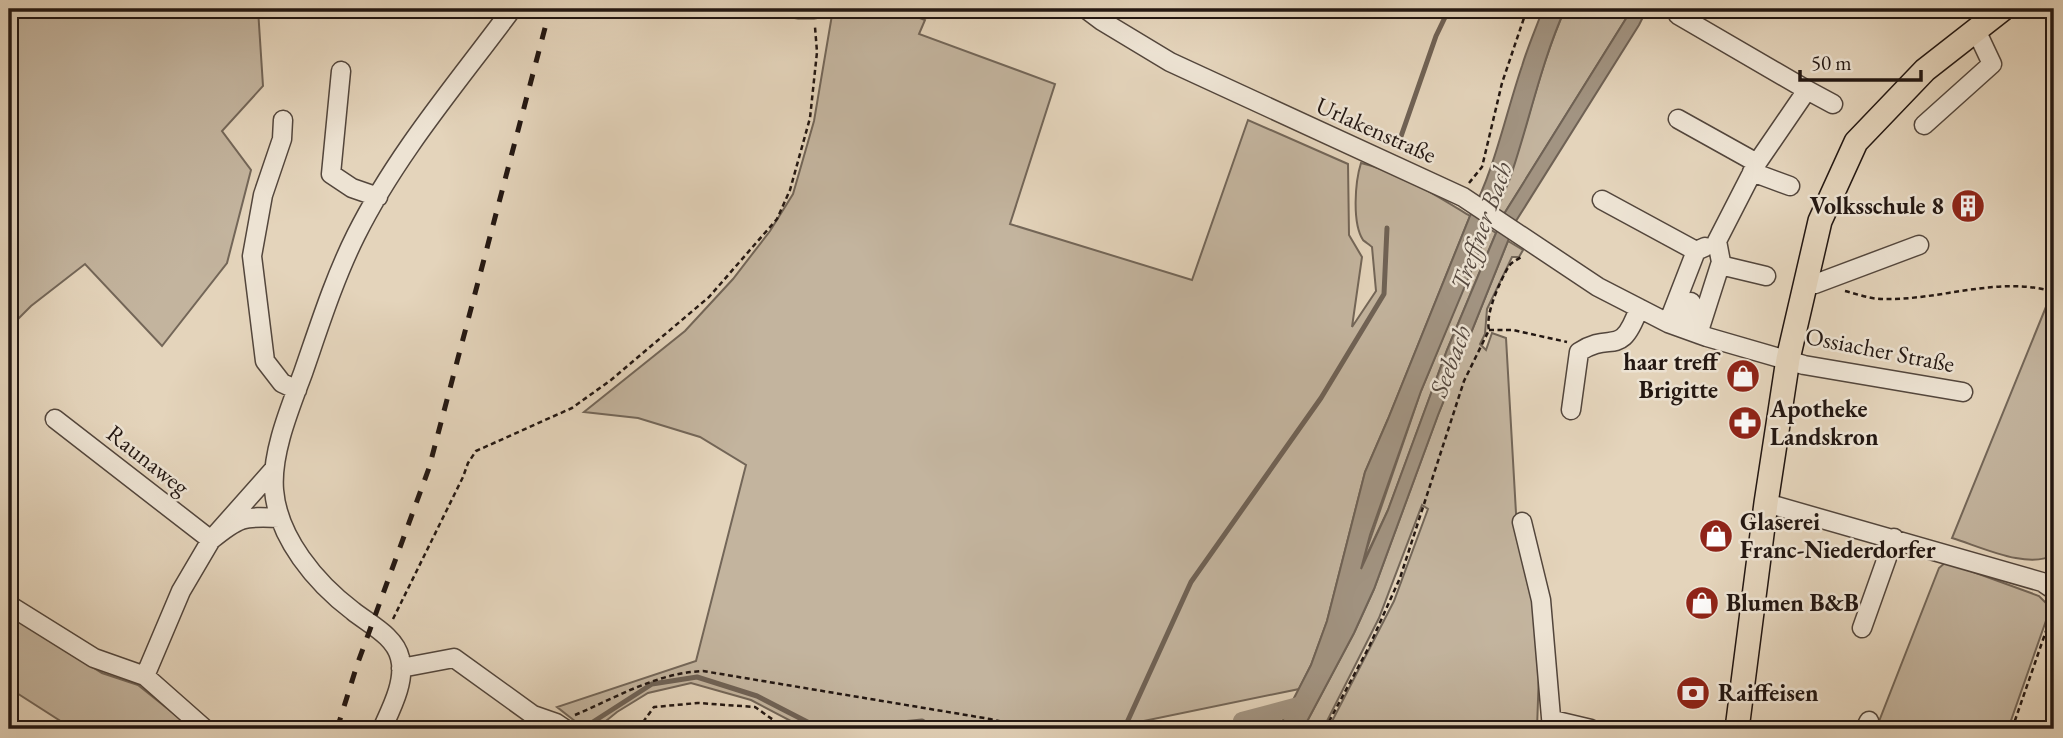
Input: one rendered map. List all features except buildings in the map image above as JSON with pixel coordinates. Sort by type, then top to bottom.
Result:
[{"type":"main road","name":"Ossiacher Straße","points":[[1737,729],[1766,503],[1788,359],[1810,284],[1820,220],[1856,142],[1925,70],[1985,17]]},
{"type":"street","points":[[382,729],[394,701],[401,668],[400,656],[385,634],[336,597],[303,559],[279,518],[274,491],[274,469],[297,390],[356,233],[396,166],[512,9]]},
{"type":"street","points":[[798,9],[813,9]]},
{"type":"street","name":"Urlakenstraße","points":[[1086,9],[1170,62],[1460,195],[1598,286],[1639,308],[1683,328],[1788,359]]},
{"type":"street","points":[[1678,15],[1833,104]]},
{"type":"street","points":[[1924,125],[1992,64],[1985,17]]},
{"type":"street","points":[[341,71],[331,174],[352,188],[378,197]]},
{"type":"street","points":[[1683,328],[1720,265],[1717,241],[1754,167],[1807,90]]},
{"type":"street","points":[[1678,119],[1754,167],[1790,186]]},
{"type":"street","points":[[283,120],[282,139],[263,195],[252,256],[265,361],[282,383],[297,390]]},
{"type":"street","points":[[1601,200],[1696,251]]},
{"type":"street","points":[[1696,251],[1717,241]]},
{"type":"street","points":[[1810,284],[1919,244]]},
{"type":"street","points":[[1683,328],[1696,251]]},
{"type":"street","points":[[1720,265],[1766,275]]},
{"type":"street","points":[[1683,328],[1691,302]]},
{"type":"street","points":[[1571,410],[1579,352],[1587,347],[1621,340],[1631,331],[1639,308]]},
{"type":"street","name":"Ossiacher Straße","points":[[1788,359],[1804,365],[1963,392]]},
{"type":"street","name":"Raunaweg","points":[[55,419],[211,540]]},
{"type":"street","points":[[145,676],[181,591],[211,540],[274,469]]},
{"type":"street","points":[[1766,503],[2050,583]]},
{"type":"street","points":[[211,540],[231,524],[248,516],[279,518]]},
{"type":"street","points":[[1521,522],[1541,600],[1552,725],[1591,729]]},
{"type":"street","points":[[1862,628],[1894,538]]},
{"type":"street","points":[[9,605],[94,658],[145,676],[205,729]]},
{"type":"street","points":[[401,668],[454,658],[533,722],[560,726]]},
{"type":"path","points":[[385,634],[468,463],[476,452],[572,408],[611,380],[709,296],[776,219],[790,190],[810,118],[817,52],[813,9]]},
{"type":"path","points":[[1460,195],[1461,186],[1472,181],[1482,167],[1502,83],[1527,9]]},
{"type":"path","points":[[1325,729],[1369,647],[1400,578],[1464,381],[1489,330],[1489,312],[1510,264],[1529,252],[1534,242]]},
{"type":"path","points":[[1810,284],[1879,299],[1901,299],[2009,286],[2030,286],[2054,292]]},
{"type":"path","points":[[1489,330],[1513,330],[1587,347]]},
{"type":"path","points":[[2012,729],[2054,608]]},
{"type":"path","points":[[560,726],[660,678],[703,671],[1034,729]]},
{"type":"path","points":[[638,729],[654,707],[698,703],[755,707],[779,724],[779,729]]},
{"type":"shaded area","points":[[9,9],[258,9],[263,86],[222,131],[251,170],[227,263],[162,346],[85,264],[31,306],[9,328]]},
{"type":"shaded area","points":[[833,9],[896,9],[925,20],[919,34],[1055,84],[1010,224],[1192,280],[1248,120],[1348,164],[1349,235],[1362,257],[1352,327],[1376,291],[1372,247],[1363,240],[1357,223],[1356,191],[1361,163],[1404,178],[1470,216],[1365,472],[1327,621],[1299,689],[1105,729],[928,729],[922,725],[915,726],[920,729],[806,729],[751,700],[691,683],[648,693],[596,729],[585,729],[557,707],[696,661],[746,465],[700,437],[638,418],[584,412],[685,331],[733,279],[770,231],[793,194],[814,121]]},
{"type":"shaded area","points":[[1565,9],[1632,9],[1504,214],[1497,209]]},
{"type":"shaded area","points":[[1488,228],[1496,233],[1447,350],[1388,510],[1360,569],[1421,391]]},
{"type":"shaded area","points":[[1508,241],[1523,250],[1519,257],[1512,257],[1487,309],[1485,334],[1480,344],[1486,350],[1492,333],[1506,338],[1516,513],[1540,642],[1537,729],[1328,729],[1394,601],[1428,509],[1422,505],[1379,618],[1323,729],[1303,729],[1374,589],[1438,415]]},
{"type":"shaded area","points":[[2050,297],[2054,298],[2054,554],[2044,559],[2018,559],[1952,538]]},
{"type":"shaded area","points":[[1946,562],[2039,596],[2046,603],[2048,615],[2008,729],[1876,729],[1939,568]]},
{"type":"shaded area","points":[[9,614],[102,673],[138,685],[193,729],[73,729],[9,688]]},
{"type":"water","points":[[1543,9],[1565,9],[1549,51],[1509,181],[1421,391],[1370,535],[1361,569],[1388,510],[1447,350],[1504,214],[1632,9],[1647,9],[1516,221],[1438,415],[1374,589],[1354,633],[1303,729],[1278,729],[1311,665],[1327,621],[1365,472],[1486,180],[1524,59]]},
{"type":"waterway","points":[[1398,145],[1436,36],[1449,9]]},
{"type":"waterway","points":[[1124,729],[1191,582],[1321,398],[1384,294],[1387,228]]},
{"type":"waterway","points":[[582,729],[652,684],[697,677],[757,696],[821,729]]},
{"type":"waterway","points":[[1242,721],[1302,705]]},
{"type":"waterway","points":[[840,729],[922,721],[935,729]]},
{"type":"railway","points":[[337,729],[357,665],[429,468],[550,9]]},
{"type":"place","name":"Volksschule 8","points":[[1968,206]]},
{"type":"place","name":"haar treff Brigitte","points":[[1743,376]]},
{"type":"place","name":"Apotheke Landskron","points":[[1745,423]]},
{"type":"place","name":"Glaserei Franc-Niederdorfer","points":[[1716,536]]},
{"type":"place","name":"Blumen B&B","points":[[1702,603]]},
{"type":"place","name":"Raiffeisen","points":[[1693,693]]},
{"type":"water label","name":"Treffner Bach","points":[[1481,226]]},
{"type":"water label","name":"Seebach","points":[[1450,361]]}]
